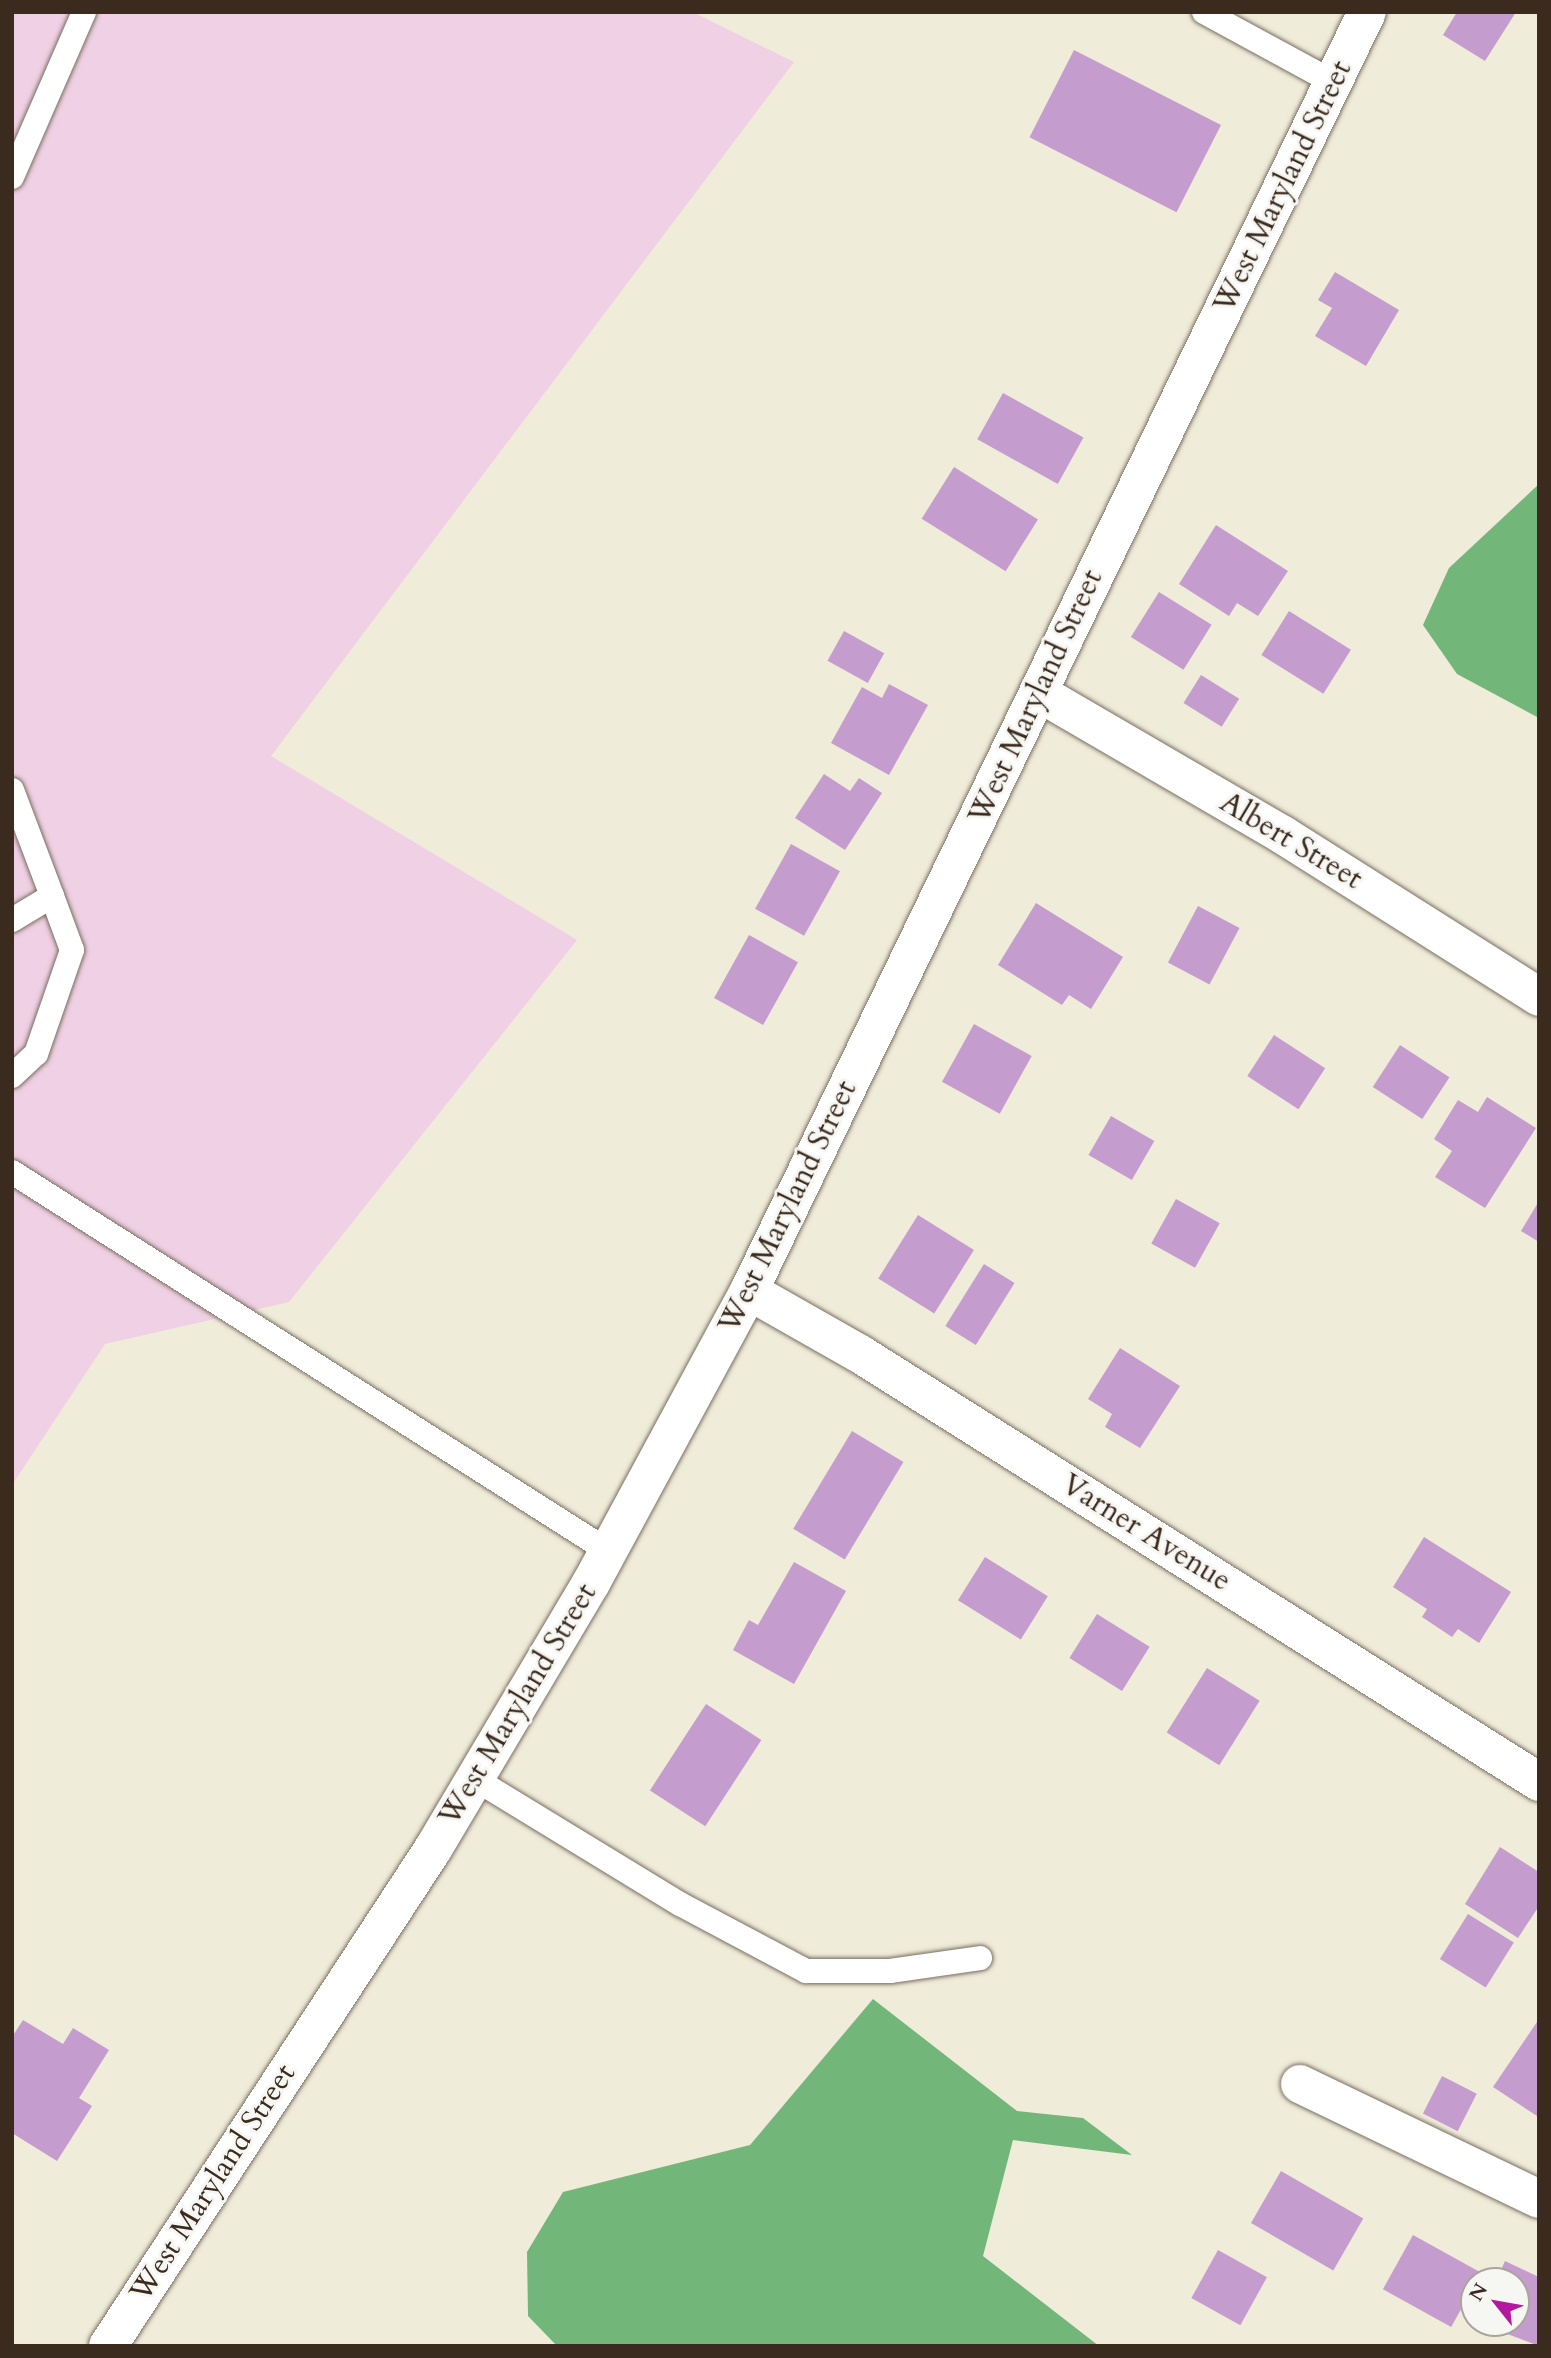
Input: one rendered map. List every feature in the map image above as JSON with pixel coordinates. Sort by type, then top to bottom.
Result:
[{"type":"street","name":"West Maryland Street","points":[[108,2346],[475,1779],[608,1551],[748,1292],[1367,12]]},
{"type":"street","name":"Albert Street","points":[[1039,693],[1283,835],[1539,996]]},
{"type":"street","name":"Varner Avenue","points":[[748,1292],[860,1354],[1539,1782]]},
{"type":"street","points":[[1300,2084],[1539,2199]]},
{"type":"lane","points":[[13,180],[84,12]]},
{"type":"lane","points":[[1204,12],[1333,82]]},
{"type":"lane","points":[[12,790],[72,950],[36,1054],[12,1076]]},
{"type":"lane","points":[[12,920],[52,896]]},
{"type":"lane","points":[[12,1172],[608,1551]]},
{"type":"lane","points":[[475,1779],[680,1904],[806,1971],[890,1971],[980,1958]]},
{"type":"shaded area","points":[[12,12],[693,12],[794,62],[271,756],[577,940],[289,1302],[105,1344],[12,1485]]},
{"type":"green space","points":[[1539,484],[1539,718],[1457,674],[1423,625],[1449,568]]},
{"type":"green space","points":[[873,1999],[1017,2111],[1083,2118],[1132,2155],[1013,2140],[983,2256],[1099,2346],[557,2346],[528,2316],[527,2252],[563,2192],[750,2145]]},
{"type":"building","points":[[1457,12],[1516,12],[1485,61],[1443,35]]},
{"type":"building","points":[[1074,50],[1221,125],[1177,212],[1030,137]]},
{"type":"building","points":[[1335,272],[1399,310],[1366,366],[1315,336],[1332,308],[1318,300]]},
{"type":"building","points":[[1003,393],[1083,438],[1058,484],[977,439]]},
{"type":"building","points":[[954,467],[1038,519],[1006,571],[922,519]]},
{"type":"building","points":[[1216,525],[1288,571],[1258,616],[1237,603],[1229,616],[1179,584]]},
{"type":"building","points":[[1159,592],[1212,625],[1183,670],[1131,637]]},
{"type":"building","points":[[1289,611],[1351,650],[1323,694],[1261,655]]},
{"type":"building","points":[[844,631],[884,653],[868,683],[828,661]]},
{"type":"building","points":[[1201,675],[1239,699],[1222,727],[1184,703]]},
{"type":"building","points":[[889,684],[928,705],[889,775],[831,743],[862,687],[882,698]]},
{"type":"building","points":[[824,774],[850,791],[859,778],[882,793],[845,850],[795,818]]},
{"type":"building","points":[[791,844],[840,871],[804,936],[755,909]]},
{"type":"building","points":[[1036,903],[1123,957],[1091,1009],[1069,995],[1062,1005],[998,965]]},
{"type":"building","points":[[1198,906],[1239,928],[1209,985],[1168,963]]},
{"type":"building","points":[[749,935],[798,962],[763,1025],[714,998]]},
{"type":"building","points":[[974,1024],[1032,1056],[1000,1114],[942,1082]]},
{"type":"building","points":[[1274,1035],[1325,1068],[1298,1109],[1247,1076]]},
{"type":"building","points":[[1400,1045],[1449,1077],[1422,1119],[1373,1087]]},
{"type":"building","points":[[1487,1097],[1536,1128],[1485,1208],[1435,1177],[1452,1151],[1434,1139],[1458,1100],[1478,1112]]},
{"type":"building","points":[[1111,1116],[1154,1141],[1132,1180],[1088,1155]]},
{"type":"building","points":[[1176,1199],[1220,1223],[1195,1268],[1151,1244]]},
{"type":"building","points":[[1539,1201],[1539,1242],[1521,1231]]},
{"type":"building","points":[[918,1215],[974,1250],[934,1314],[878,1279]]},
{"type":"building","points":[[984,1264],[1015,1283],[976,1345],[945,1326]]},
{"type":"building","points":[[1120,1348],[1180,1386],[1140,1448],[1105,1427],[1112,1414],[1088,1399]]},
{"type":"building","points":[[852,1431],[903,1462],[845,1560],[793,1529]]},
{"type":"building","points":[[1424,1537],[1511,1592],[1479,1643],[1458,1629],[1452,1637],[1422,1617],[1427,1609],[1393,1587]]},
{"type":"building","points":[[985,1557],[1048,1596],[1021,1639],[958,1600]]},
{"type":"building","points":[[794,1562],[846,1591],[794,1684],[733,1650],[749,1620],[758,1625]]},
{"type":"building","points":[[1097,1614],[1150,1647],[1122,1691],[1069,1658]]},
{"type":"building","points":[[1207,1668],[1260,1701],[1219,1765],[1167,1732]]},
{"type":"building","points":[[706,1704],[761,1740],[705,1826],[650,1790]]},
{"type":"building","points":[[1500,1847],[1539,1872],[1539,1906],[1518,1938],[1465,1904]]},
{"type":"building","points":[[1468,1914],[1514,1943],[1486,1988],[1440,1959]]},
{"type":"building","points":[[1539,2019],[1539,2114],[1537,2116],[1493,2087]]},
{"type":"building","points":[[23,2020],[63,2044],[73,2028],[109,2050],[79,2098],[92,2106],[57,2161],[12,2133],[12,2037]]},
{"type":"building","points":[[1442,2076],[1477,2094],[1458,2131],[1423,2113]]},
{"type":"building","points":[[1281,2171],[1363,2218],[1333,2270],[1251,2223]]},
{"type":"building","points":[[1413,2235],[1471,2267],[1460,2267],[1460,2311],[1451,2327],[1383,2289]]},
{"type":"building","points":[[1218,2250],[1267,2277],[1240,2325],[1191,2298]]},
{"type":"building","points":[[1505,2261],[1518,2267],[1502,2267]]},
{"type":"building","points":[[1530,2273],[1539,2277],[1539,2346],[1515,2337],[1530,2337]]}]
